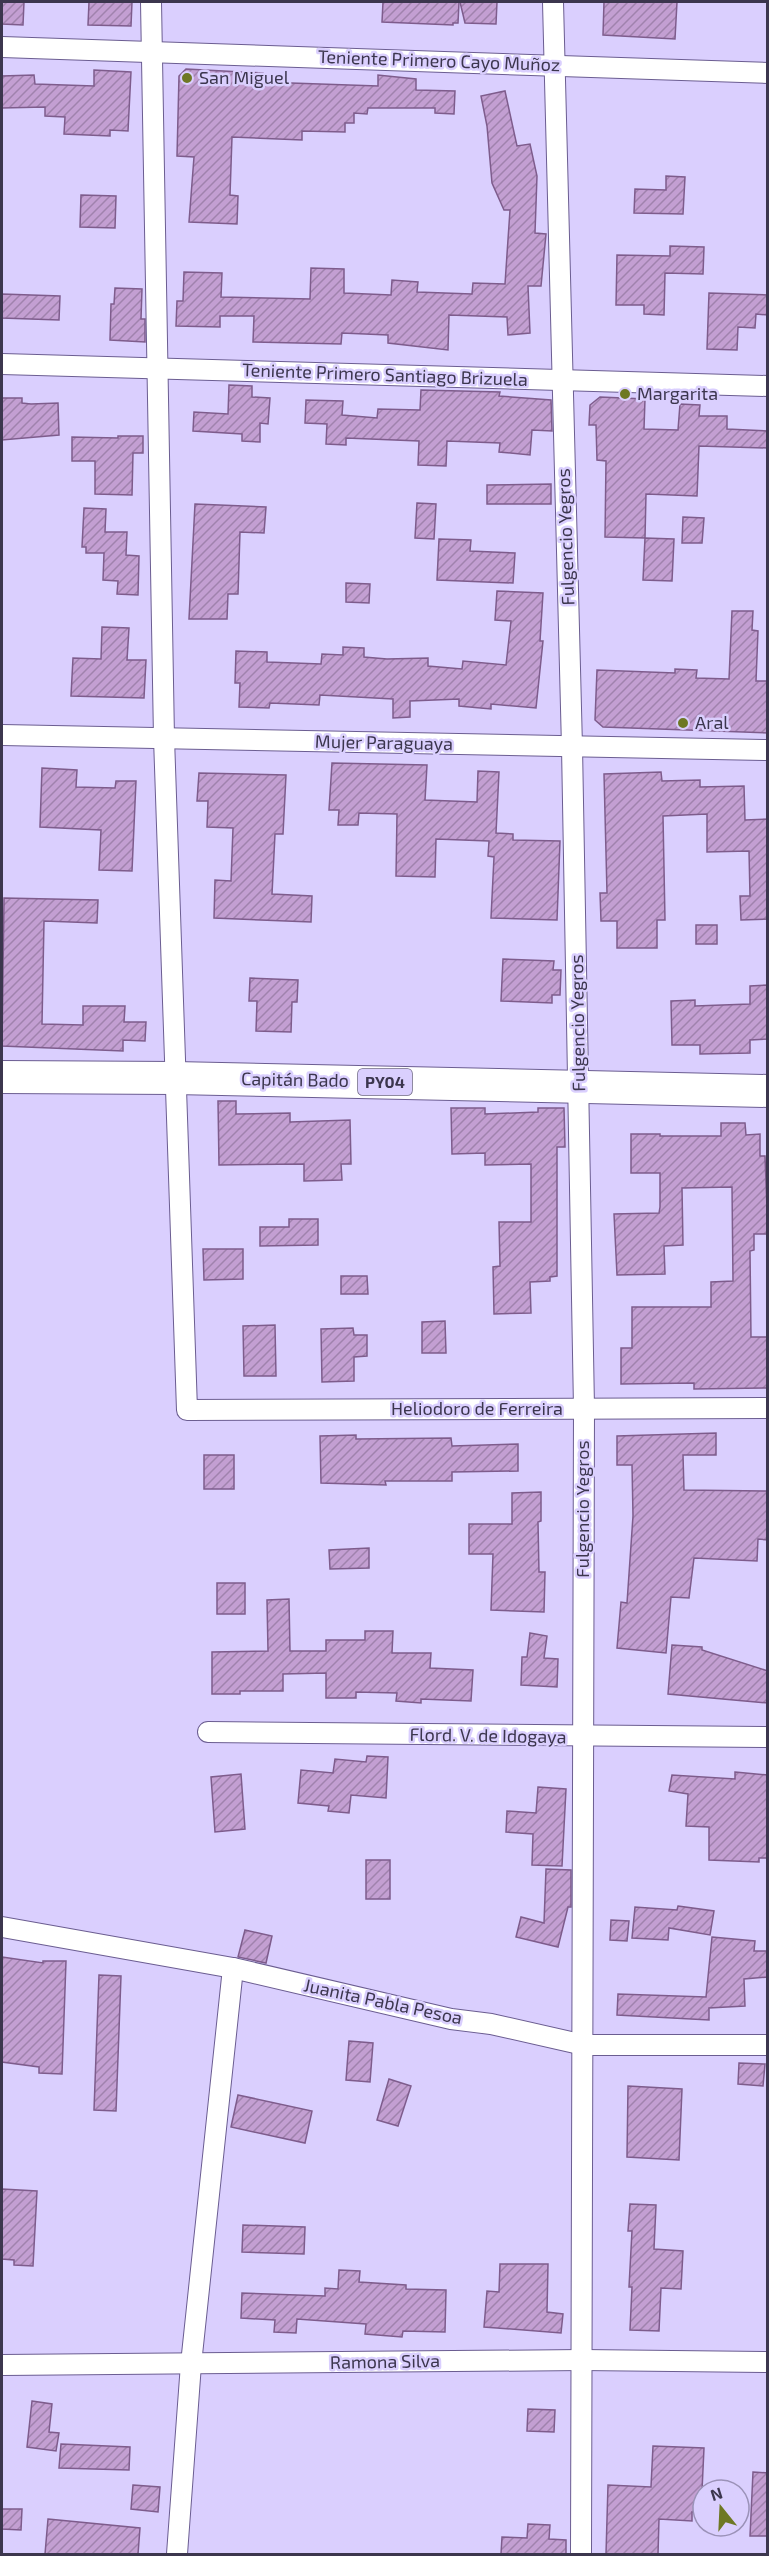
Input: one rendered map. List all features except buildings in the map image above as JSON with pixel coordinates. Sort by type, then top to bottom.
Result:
[{"type":"main road","name":"Capitán Bado","points":[[2,1077],[175,1078],[768,1091]]},
{"type":"street","points":[[151,2],[164,738],[175,1078]]},
{"type":"street","name":"Fulgencio Yegros","points":[[553,2],[572,747],[584,1408],[581,2554]]},
{"type":"street","name":"Teniente Primero Cayo Muñoz","points":[[2,47],[768,73]]},
{"type":"street","name":"Teniente Primero Santiago Brizuela","points":[[2,364],[768,386]]},
{"type":"street","name":"Mujer Paraguaya","points":[[2,735],[768,750]]},
{"type":"street","name":"Heliodoro de Ferreira","points":[[175,1078],[188,1410],[768,1408]]},
{"type":"street","name":"Flord. V. de Idogaya","points":[[208,1732],[768,1737]]},
{"type":"street","name":"Juanita Pabla Pesoa","points":[[2,1928],[233,1968],[451,2019],[491,2024],[584,2045],[768,2045]]},
{"type":"street","points":[[177,2554],[191,2364],[233,1968]]},
{"type":"street","name":"Ramona Silva","points":[[2,2365],[582,2360],[768,2362]]},
{"type":"place","name":"San Miguel","points":[[187,78]]},
{"type":"place","name":"Margarita","points":[[625,394]]},
{"type":"place","name":"Aral","points":[[683,723]]}]
